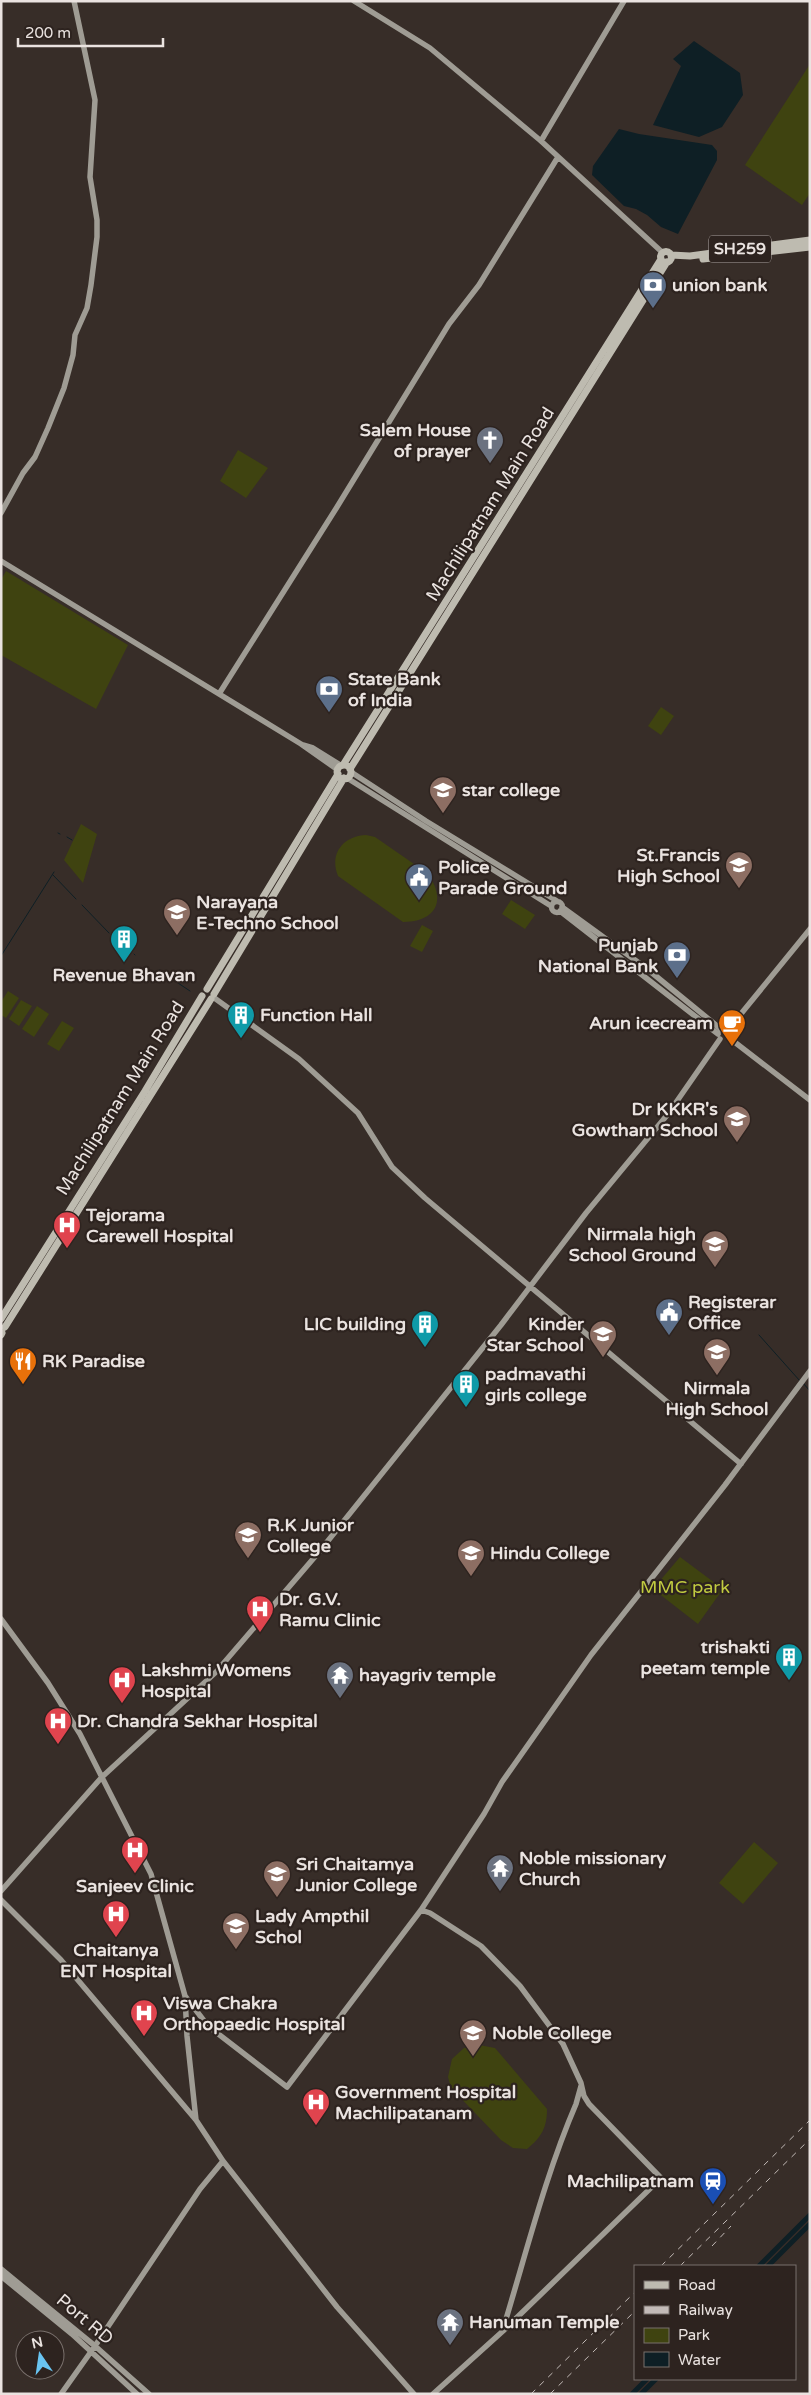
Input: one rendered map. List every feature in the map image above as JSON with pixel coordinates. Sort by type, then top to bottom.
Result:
[{"type":"main road","name":"SH259","points":[[666,258],[810,240]]},
{"type":"main road","name":"SH259","points":[[666,258],[690,261],[810,247]]},
{"type":"main road","name":"Machilipatnam Main Road","points":[[2,1330],[202,996],[666,258]]},
{"type":"main road","name":"Machilipatnam Main Road","points":[[1,1319],[46,1254],[213,997],[344,771]]},
{"type":"main road","points":[[207,989],[213,997]]},
{"type":"main road","name":"Machilipatnam Main Road","points":[[202,996],[205,1000],[213,997]]},
{"type":"street","points":[[1,514],[23,473],[34,457],[64,388],[73,355],[75,334],[87,308],[91,285],[97,237],[97,220],[90,177],[94,100],[74,1]]},
{"type":"street","points":[[354,1],[430,48],[541,141],[666,258]]},
{"type":"street","points":[[541,141],[624,1]]},
{"type":"street","points":[[219,694],[449,324],[479,285],[558,157]]},
{"type":"street","points":[[1,561],[557,901],[561,909],[646,968],[723,1034],[810,1100]]},
{"type":"street","points":[[344,771],[551,906],[554,912],[561,909]]},
{"type":"street","points":[[551,906],[557,901]]},
{"type":"street","points":[[1,1891],[102,1777],[216,1672],[292,1581],[320,1552],[501,1325],[586,1213],[668,1114],[723,1034],[810,929]]},
{"type":"street","points":[[213,997],[299,1059],[362,1118],[392,1167],[741,1464]]},
{"type":"street","points":[[186,1996],[208,2026],[287,2087],[421,1910],[484,1814],[502,1782],[560,1699],[617,1621],[741,1464],[810,1371]]},
{"type":"street","points":[[1,1618],[48,1682],[80,1734],[151,1874],[186,1996],[187,2036],[196,2120]]},
{"type":"street","points":[[1,1900],[61,1960],[196,2120],[224,2162],[337,2307],[414,2394]]},
{"type":"street","points":[[421,1910],[430,1913],[481,1946],[502,1967],[542,2012],[563,2044],[589,2104],[660,2178],[434,2394]]},
{"type":"street","points":[[502,2331],[533,2230],[538,2206],[576,2104],[581,2083]]},
{"type":"street","points":[[61,2394],[200,2189],[224,2162]]},
{"type":"street","name":"Port RD","points":[[1,2269],[93,2349],[149,2394]]},
{"type":"street","points":[[1,2276],[93,2349],[137,2394]]},
{"type":"green space","points":[[810,64],[810,193],[802,205],[745,165]]},
{"type":"green space","points":[[238,450],[268,468],[246,498],[220,481]]},
{"type":"green space","points":[[6,571],[128,645],[96,709],[1,655],[1,580]]},
{"type":"green space","points":[[661,707],[674,716],[661,735],[648,726]]},
{"type":"green space","points":[[81,824],[97,834],[83,883],[64,860]]},
{"type":"green space","points":[[366,835],[375,837],[427,873],[433,883],[437,900],[431,913],[415,921],[403,922],[338,876],[335,860],[340,848],[351,839]]},
{"type":"green space","points":[[511,900],[535,915],[525,929],[502,914]]},
{"type":"green space","points":[[422,925],[433,931],[422,952],[410,946]]},
{"type":"green space","points":[[8,991],[19,998],[6,1018],[1,1015],[1,1002]]},
{"type":"green space","points":[[21,1000],[32,1006],[19,1026],[9,1019]]},
{"type":"green space","points":[[37,1006],[49,1014],[34,1037],[22,1029]]},
{"type":"green space","points":[[62,1021],[74,1028],[59,1051],[47,1044]]},
{"type":"green space","name":"MMC park","points":[[680,1557],[723,1589],[698,1624],[653,1589]]},
{"type":"green space","points":[[754,1842],[778,1863],[743,1904],[719,1883]]},
{"type":"green space","points":[[479,2045],[495,2048],[547,2109],[543,2131],[527,2149],[513,2148],[501,2140],[451,2088],[448,2077],[452,2059],[464,2048]]},
{"type":"water","points":[[694,41],[740,73],[743,95],[722,127],[699,137],[653,125],[681,66],[673,59]]},
{"type":"water","points":[[619,129],[639,134],[712,145],[717,151],[717,160],[678,234],[661,227],[647,215],[636,209],[624,206],[592,175],[593,166]]},
{"type":"waterway","points":[[67,837],[72,840]]},
{"type":"waterway","points":[[1,956],[54,872]]},
{"type":"waterway","points":[[53,875],[76,899]]},
{"type":"waterway","points":[[82,905],[109,933]]},
{"type":"waterway","points":[[115,938],[121,943]]},
{"type":"waterway","points":[[160,970],[167,975]]},
{"type":"waterway","points":[[172,979],[190,991]]},
{"type":"waterway","points":[[759,1335],[800,1381]]},
{"type":"waterway","points":[[803,1383],[810,1391]]},
{"type":"waterway","points":[[760,2265],[810,2215]]},
{"type":"waterway","points":[[769,2265],[810,2224]]},
{"type":"waterway","points":[[632,2394],[646,2380]]},
{"type":"waterway","points":[[641,2394],[655,2380]]},
{"type":"railway","points":[[662,2265],[810,2120]]},
{"type":"railway","points":[[681,2265],[810,2139]]},
{"type":"railway","points":[[712,2246],[731,2226]]},
{"type":"railway","points":[[531,2394],[634,2293]]},
{"type":"railway","points":[[550,2394],[634,2312]]},
{"type":"place","name":"union bank","points":[[653,309]]},
{"type":"place","name":"Salem House of prayer","points":[[490,464]]},
{"type":"place","name":"State Bank of India","points":[[329,713]]},
{"type":"place","name":"star college","points":[[443,814]]},
{"type":"place","name":"St.Francis High School","points":[[739,889]]},
{"type":"place","name":"Police Parade Ground","points":[[419,901]]},
{"type":"place","name":"Narayana E-Techno School","points":[[177,936]]},
{"type":"place","name":"Revenue Bhavan","points":[[124,963]]},
{"type":"place","name":"Punjab National Bank","points":[[677,979]]},
{"type":"place","name":"Function Hall","points":[[241,1039]]},
{"type":"place","name":"Arun icecream","points":[[732,1047]]},
{"type":"place","name":"Dr KKKR's Gowtham School","points":[[737,1143]]},
{"type":"place","name":"Tejorama Carewell Hospital","points":[[67,1249]]},
{"type":"place","name":"Nirmala high School Ground","points":[[715,1268]]},
{"type":"place","name":"Registerar Office","points":[[669,1336]]},
{"type":"place","name":"LIC building","points":[[425,1348]]},
{"type":"place","name":"Kinder Star School","points":[[603,1358]]},
{"type":"place","name":"Nirmala High School","points":[[717,1376]]},
{"type":"place","name":"RK Paradise","points":[[23,1385]]},
{"type":"place","name":"padmavathi girls college","points":[[466,1408]]},
{"type":"place","name":"R.K Junior College","points":[[248,1559]]},
{"type":"place","name":"Hindu College","points":[[471,1577]]},
{"type":"place","name":"Dr. G.V. Ramu Clinic","points":[[260,1633]]},
{"type":"place","name":"trishakti peetam temple","points":[[789,1681]]},
{"type":"place","name":"hayagriv temple","points":[[340,1699]]},
{"type":"place","name":"Lakshmi Womens Hospital","points":[[122,1704]]},
{"type":"place","name":"Dr. Chandra Sekhar Hospital","points":[[58,1745]]},
{"type":"place","name":"Sanjeev Clinic","points":[[135,1874]]},
{"type":"place","name":"Noble missionary Church","points":[[500,1892]]},
{"type":"place","name":"Sri Chaitamya Junior College","points":[[277,1898]]},
{"type":"place","name":"Chaitanya ENT Hospital","points":[[116,1938]]},
{"type":"place","name":"Lady Ampthil Schol","points":[[236,1950]]},
{"type":"place","name":"Viswa Chakra Orthopaedic Hospital","points":[[144,2037]]},
{"type":"place","name":"Noble College","points":[[473,2057]]},
{"type":"place","name":"Government Hospital Machilipatanam","points":[[316,2126]]},
{"type":"place","name":"Machilipatnam","points":[[713,2205]]},
{"type":"place","name":"Hanuman Temple","points":[[450,2346]]}]
